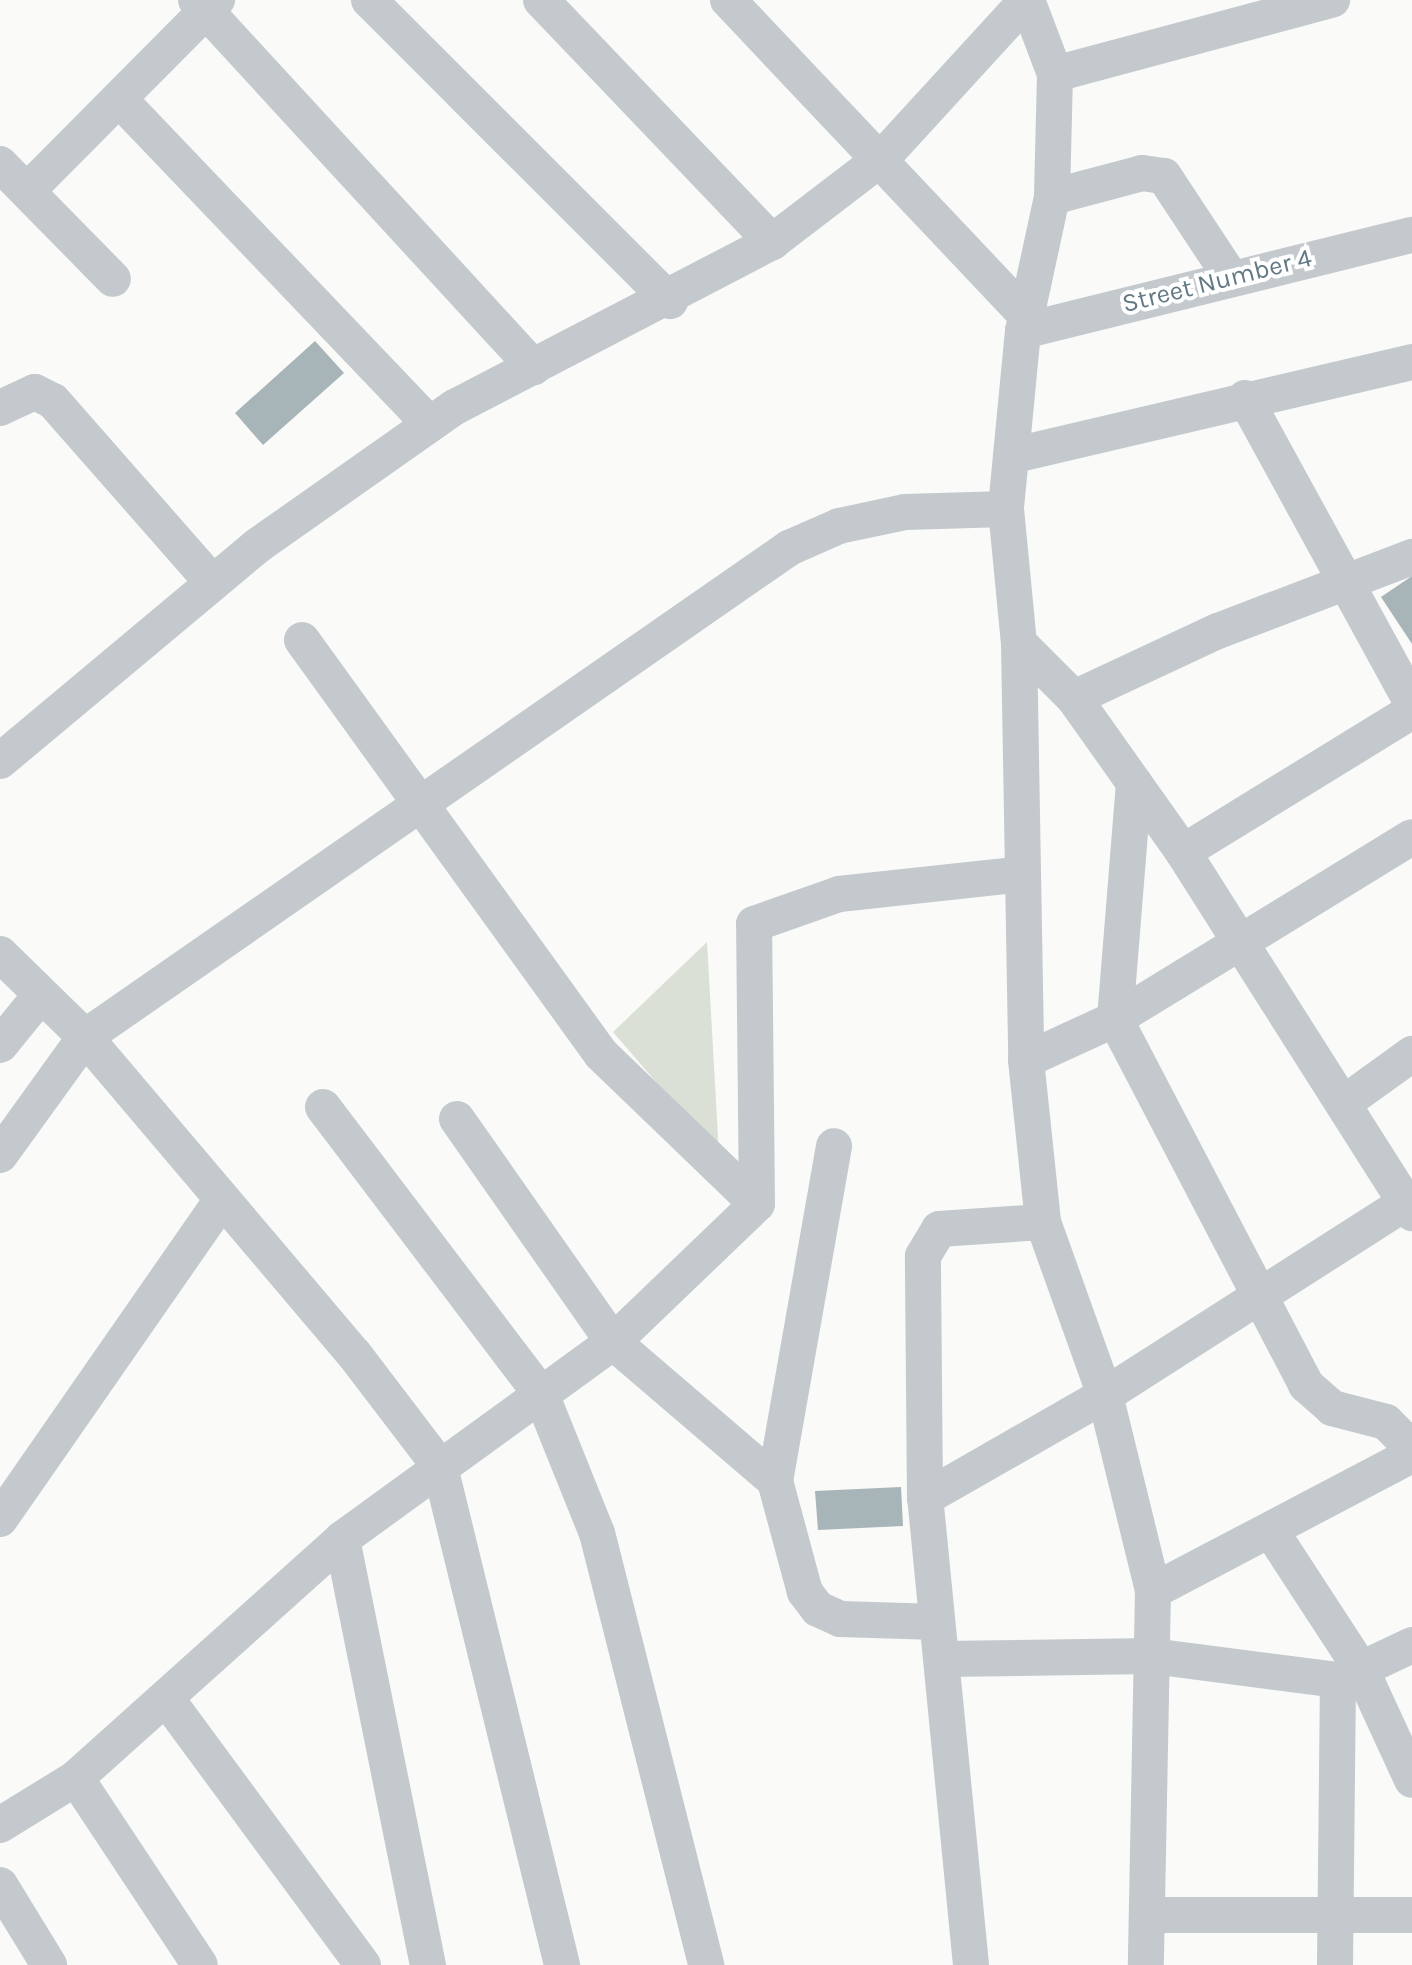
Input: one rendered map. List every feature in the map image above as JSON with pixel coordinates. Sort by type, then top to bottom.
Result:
[{"type":"street","points":[[369,0],[670,301]]},
{"type":"street","points":[[541,0],[772,242]]},
{"type":"street","points":[[728,0],[883,157],[1024,323]]},
{"type":"street","points":[[0,761],[213,583],[430,424],[534,367],[670,301],[772,242],[883,157],[1027,0],[1055,74],[1052,197],[1024,323],[1006,509],[1019,643],[1026,1060],[1043,1222],[1105,1395],[1153,1591],[1146,1965]]},
{"type":"street","points":[[1055,74],[1332,0]]},
{"type":"street","points":[[29,189],[120,100],[207,4],[534,367]]},
{"type":"street","points":[[120,100],[430,424]]},
{"type":"street","points":[[0,164],[29,189],[113,279]]},
{"type":"street","points":[[1052,197],[1142,173],[1164,176],[1230,276]]},
{"type":"street","name":"Street Number 4","points":[[1024,323],[1412,235]]},
{"type":"street","points":[[1011,456],[1245,398],[1412,363]]},
{"type":"street","points":[[0,408],[35,392],[53,401],[213,583]]},
{"type":"street","points":[[1245,398],[1412,703]]},
{"type":"street","points":[[0,1155],[85,1037],[789,548],[839,526],[905,512],[1006,509]]},
{"type":"street","points":[[1074,698],[1412,557]]},
{"type":"street","points":[[302,640],[417,807],[601,1054],[757,1204]]},
{"type":"street","points":[[925,1498],[1105,1395],[1410,1205],[1240,946],[1183,852],[1074,698],[1019,643]]},
{"type":"street","points":[[1183,852],[1412,711]]},
{"type":"street","points":[[1134,783],[1115,1019],[1256,1299],[1317,1398],[1386,1422],[1412,1448]]},
{"type":"street","points":[[1026,1060],[1115,1019],[1240,946],[1412,837]]},
{"type":"street","points":[[0,1825],[76,1778],[342,1539],[613,1342],[757,1204],[754,924],[839,894],[1023,874]]},
{"type":"street","points":[[0,954],[85,1037],[222,1199],[440,1467],[562,1965]]},
{"type":"street","points":[[0,1045],[40,996]]},
{"type":"street","points":[[1344,1103],[1412,1054]]},
{"type":"street","points":[[323,1107],[541,1394],[597,1533],[706,1965]]},
{"type":"street","points":[[457,1119],[613,1342],[775,1481]]},
{"type":"street","points":[[834,1146],[775,1481],[805,1592],[818,1609],[840,1619],[937,1622]]},
{"type":"street","points":[[0,1519],[222,1199]]},
{"type":"street","points":[[971,1965],[925,1498],[925,1243],[939,1229],[1043,1222]]},
{"type":"street","points":[[1153,1591],[1412,1455]]},
{"type":"street","points":[[1271,1531],[1412,1780]]},
{"type":"street","points":[[342,1539],[428,1965]]},
{"type":"street","points":[[943,1659],[1152,1656],[1350,1674],[1412,1645]]},
{"type":"street","points":[[1335,1965],[1334,1917],[1350,1674]]},
{"type":"street","points":[[166,1698],[363,1965]]},
{"type":"street","points":[[76,1778],[200,1965]]},
{"type":"street","points":[[0,1885],[49,1965]]},
{"type":"street","points":[[1148,1915],[1412,1915]]},
{"type":"shaded area","points":[[707,942],[719,1155],[613,1032]]},
{"type":"building","points":[[315,341],[344,373],[263,445],[235,413]]},
{"type":"building","points":[[1412,576],[1412,644],[1381,597]]},
{"type":"building","points":[[901,1487],[903,1526],[818,1530],[815,1491]]}]
